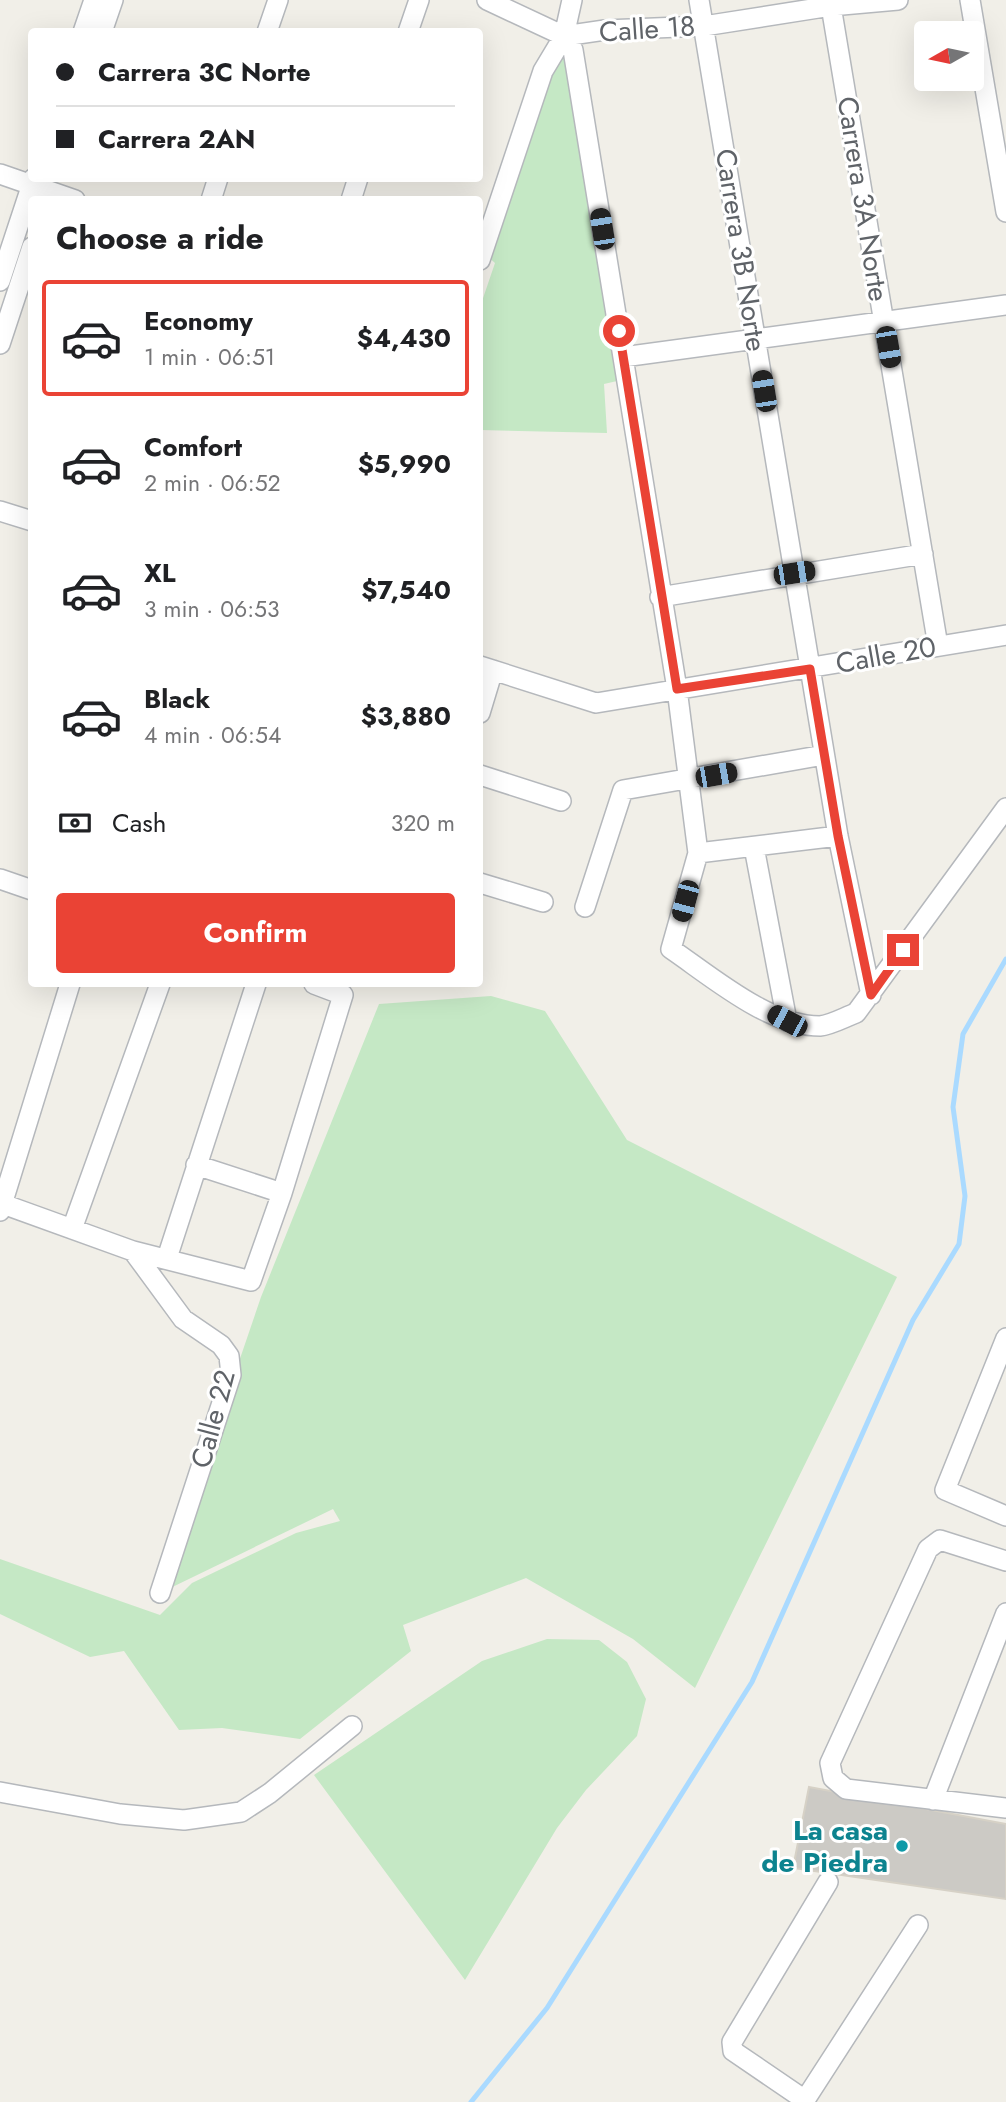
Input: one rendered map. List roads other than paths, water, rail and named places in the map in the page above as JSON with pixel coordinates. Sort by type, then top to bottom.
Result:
[{"type":"street","points":[[84,28],[93,0]]},
{"type":"street","points":[[103,28],[113,0]]},
{"type":"street","points":[[268,28],[278,0]]},
{"type":"street","points":[[409,28],[418,0]]},
{"type":"street","name":"Calle 18","points":[[487,0],[564,36],[605,30],[704,26],[831,3],[898,0]]},
{"type":"street","points":[[483,251],[543,71],[564,36],[572,0]]},
{"type":"street","name":"Carrera 3B Norte","points":[[699,0],[838,836],[871,995]]},
{"type":"street","points":[[970,0],[1006,212]]},
{"type":"street","name":"Carrera 3A Norte","points":[[831,3],[938,646]]},
{"type":"street","points":[[564,36],[573,50],[677,689],[698,853],[671,949],[742,998],[787,1021],[822,1026],[856,1013],[1006,807]]},
{"type":"street","points":[[0,174],[28,182]]},
{"type":"street","points":[[43,186],[66,196]]},
{"type":"street","points":[[0,281],[28,219]]},
{"type":"street","points":[[0,344],[28,259]]},
{"type":"street","points":[[623,357],[1006,304]]},
{"type":"street","points":[[0,511],[28,520]]},
{"type":"street","points":[[660,597],[923,554]]},
{"type":"street","name":"Calle 20","points":[[486,668],[596,703],[1006,635]]},
{"type":"street","points":[[483,690],[486,668]]},
{"type":"street","points":[[585,907],[623,790],[824,755]]},
{"type":"street","points":[[483,776],[562,801]]},
{"type":"street","points":[[698,853],[838,836]]},
{"type":"street","points":[[754,846],[787,1021]]},
{"type":"street","points":[[0,880],[28,889]]},
{"type":"street","points":[[483,884],[543,902]]},
{"type":"street","points":[[69,987],[1,1206],[133,1251],[251,1281],[282,1193],[343,995],[322,987]]},
{"type":"street","points":[[72,1229],[159,987]]},
{"type":"street","points":[[167,1258],[255,987]]},
{"type":"street","points":[[196,1165],[282,1193]]},
{"type":"street","name":"Calle 22","points":[[133,1251],[183,1319],[221,1345],[230,1363],[230,1375],[223,1401],[160,1593]]},
{"type":"street","points":[[1006,1338],[945,1490],[1006,1516]]},
{"type":"street","points":[[1006,1561],[940,1540],[928,1549],[830,1763],[833,1778],[846,1789],[1006,1808]]},
{"type":"street","points":[[933,1800],[1006,1614]]},
{"type":"street","points":[[0,1792],[120,1814],[184,1820],[241,1812],[270,1793],[352,1726]]},
{"type":"street","points":[[828,1882],[732,2042],[733,2051],[806,2101],[918,1925]]},
{"type":"waterway","points":[[471,2102],[547,2008],[752,1682],[913,1320],[959,1244],[965,1196],[953,1107],[963,1034],[1006,959]]},
{"type":"place","name":"La casa de Piedra","points":[[902,1846]]}]
